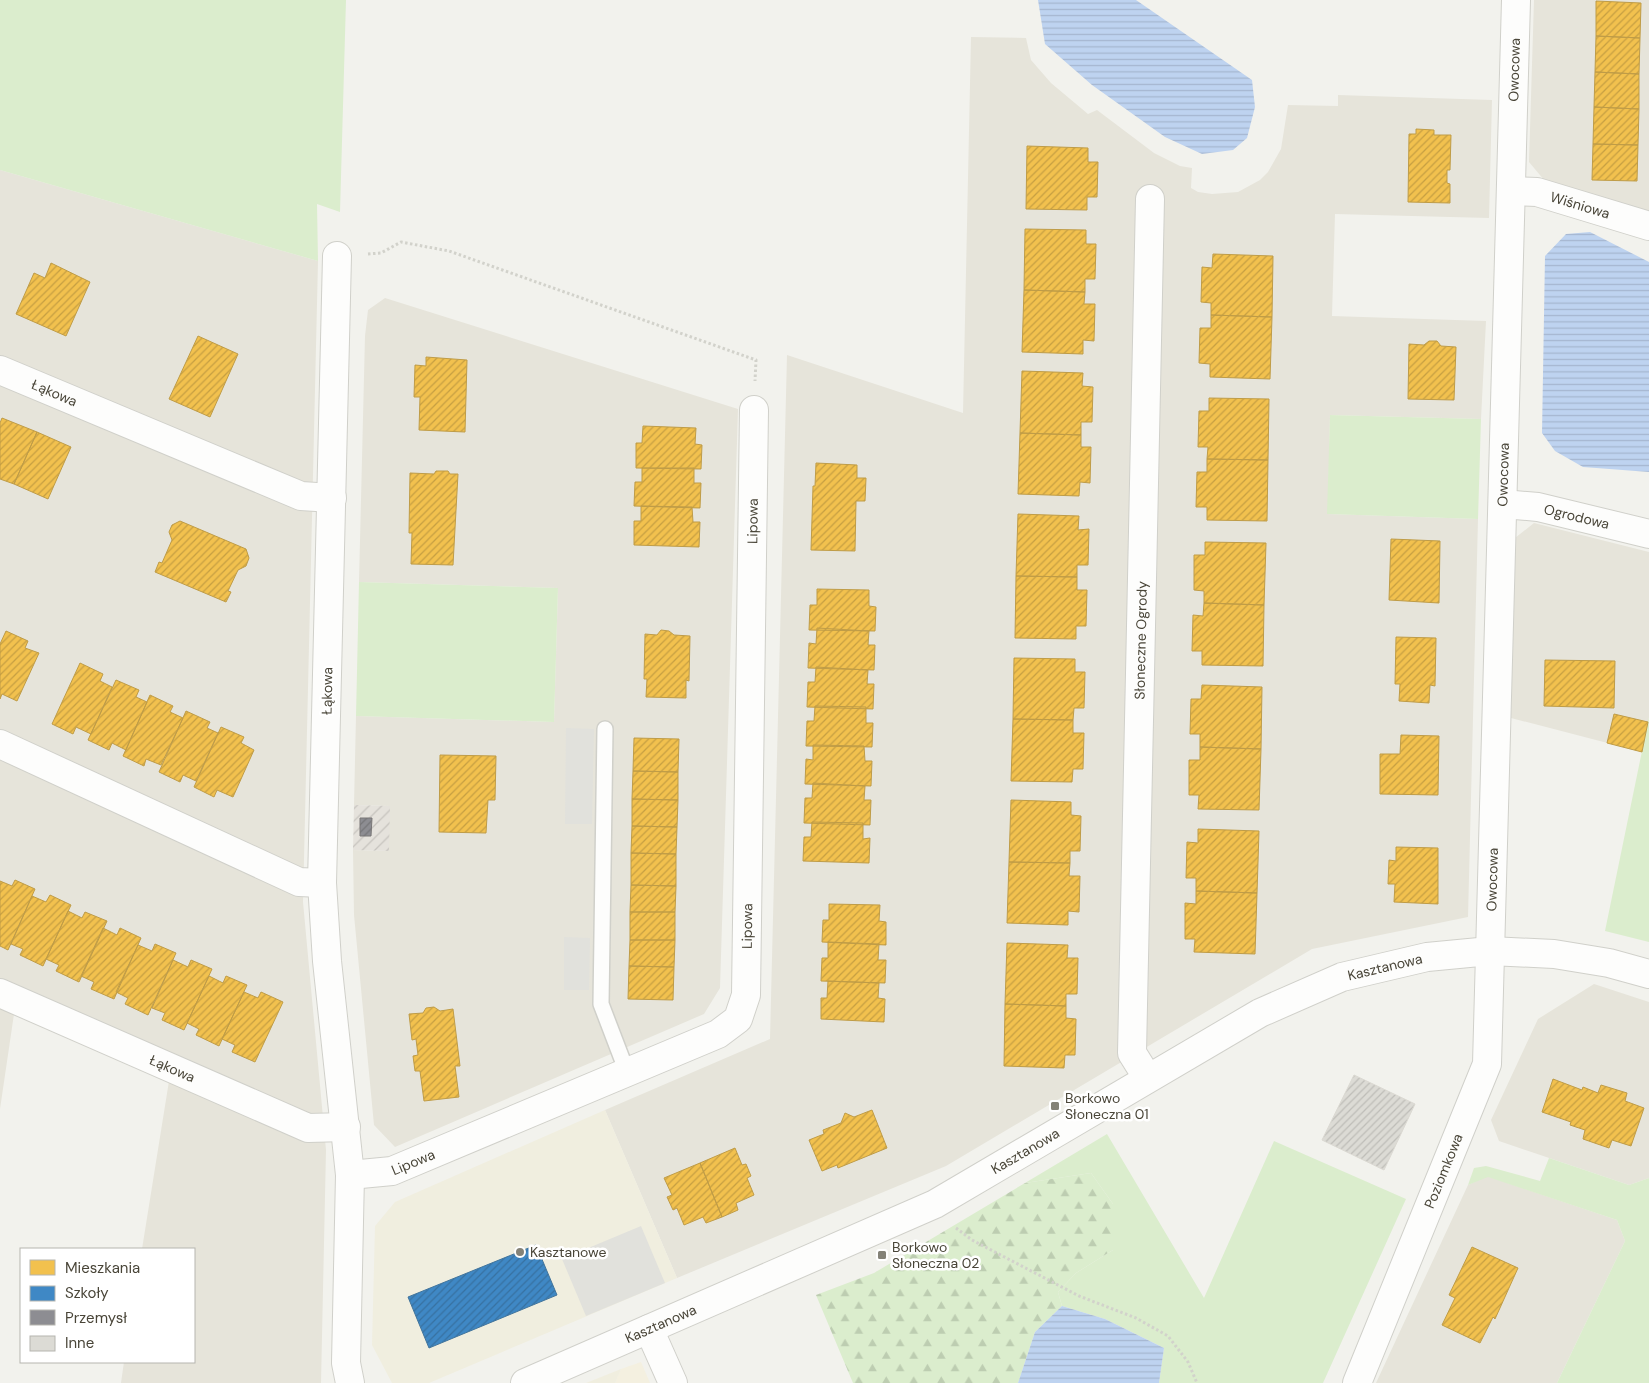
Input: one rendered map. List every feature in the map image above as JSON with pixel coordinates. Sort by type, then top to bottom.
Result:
[{"type":"street","name":"Owocowa","points":[[1490,951],[1516,0]]},
{"type":"street","name":"Wiśniowa","points":[[1511,191],[1537,192],[1649,226]]},
{"type":"street","name":"Słoneczne Ogrody","points":[[1147,1077],[1132,1052],[1150,199]]},
{"type":"street","name":"Łąkowa","points":[[337,256],[322,883],[327,961],[350,1175],[346,1363],[350,1383]]},
{"type":"street","name":"Łąkowa","points":[[0,370],[301,496],[332,498]]},
{"type":"street","name":"Lipowa","points":[[350,1175],[392,1171],[718,1034],[738,1019],[746,995],[754,410]]},
{"type":"street","name":"Ogrodowa","points":[[1503,504],[1538,506],[1649,534]]},
{"type":"street","points":[[0,744],[299,882],[322,883]]},
{"type":"street","name":"Kasztanowa","points":[[525,1383],[935,1204],[1147,1077],[1260,1012],[1342,977],[1427,957],[1490,951],[1554,954],[1609,963],[1649,974]]},
{"type":"street","name":"Poziomkowa","points":[[1357,1383],[1487,1064],[1490,951]]},
{"type":"street","name":"Łąkowa","points":[[0,993],[308,1128],[346,1127]]},
{"type":"street","points":[[649,1329],[672,1383]]},
{"type":"lane","points":[[605,729],[601,1004],[627,1072]]},
{"type":"path","points":[[337,256],[381,253],[401,242],[449,251],[756,360]]},
{"type":"path","points":[[951,1224],[972,1240],[1079,1296],[1136,1318],[1168,1336],[1188,1362],[1197,1383]]},
{"type":"shaded area","points":[[1534,0],[1649,0],[1649,218],[1550,187],[1529,162]]},
{"type":"shaded area","points":[[971,37],[1026,38],[1031,60],[1051,83],[1088,114],[1097,110],[1154,153],[1180,166],[1192,168],[1191,188],[1198,192],[1212,194],[1238,192],[1260,180],[1268,172],[1281,149],[1288,105],[1338,106],[1338,95],[1492,100],[1489,218],[1335,214],[1332,316],[1486,321],[1481,419],[1330,415],[1328,514],[1478,519],[1468,917],[1312,949],[946,1166],[677,1278],[605,1110],[770,1039],[787,355],[963,413]]},
{"type":"shaded area","points":[[0,170],[318,261],[303,902],[326,1150],[321,1383],[121,1383],[124,1363],[195,1363],[195,1248],[142,1248],[169,1081],[14,1014],[0,1109]]},
{"type":"shaded area","points":[[385,298],[738,409],[720,988],[704,1014],[395,1147],[374,1125],[354,915],[353,850],[389,851],[389,806],[354,805],[356,716],[554,722],[558,588],[359,582],[365,336],[368,310]]},
{"type":"shaded area","points":[[1534,523],[1649,552],[1649,717],[1642,752],[1511,718],[1515,538]]},
{"type":"shaded area","points":[[566,728],[594,729],[592,824],[565,824]]},
{"type":"shaded area","points":[[354,805],[390,806],[389,851],[353,850]]},
{"type":"shaded area","points":[[564,937],[590,938],[589,990],[564,990]]},
{"type":"shaded area","points":[[1594,984],[1649,1002],[1649,1178],[1629,1185],[1499,1141],[1491,1120],[1538,1019]]},
{"type":"shaded area","name":"Kasztanowe","points":[[605,1110],[677,1278],[429,1383],[392,1383],[372,1345],[375,1226],[395,1202]]},
{"type":"shaded area","points":[[1487,1176],[1617,1220],[1625,1241],[1557,1383],[1376,1383],[1468,1185]]},
{"type":"shaded area","points":[[641,1226],[665,1283],[586,1316],[562,1259]]},
{"type":"shaded area","points":[[641,1362],[650,1383],[615,1383],[621,1369]]},
{"type":"shaded area","points":[[621,1369],[615,1383],[586,1383]]},
{"type":"green space","points":[[0,0],[346,0],[340,212],[317,204],[318,261],[0,170]]},
{"type":"green space","points":[[1330,415],[1481,419],[1478,519],[1327,514]]},
{"type":"green space","points":[[359,582],[558,588],[554,722],[356,716]]},
{"type":"green space","points":[[1649,717],[1649,942],[1605,931]]},
{"type":"green space","points":[[1107,1134],[1204,1298],[1274,1141],[1406,1199],[1323,1383],[1159,1383],[1164,1348],[1105,1319],[1062,1306],[1058,1292],[1076,1273],[1113,1250],[1113,1204],[1091,1173],[1025,1183]]},
{"type":"green space","points":[[1549,1158],[1629,1185],[1649,1178],[1649,1383],[1557,1383],[1625,1241],[1617,1220],[1488,1177],[1468,1185],[1474,1168],[1486,1166],[1540,1181]]},
{"type":"green space","points":[[1091,1173],[1113,1204],[1113,1250],[1076,1273],[1058,1292],[1062,1306],[1035,1332],[1018,1383],[853,1383],[816,1295],[874,1273],[1025,1183]]},
{"type":"water","points":[[1038,0],[1136,0],[1252,80],[1255,107],[1247,138],[1233,150],[1202,154],[1165,137],[1092,85],[1045,44]]},
{"type":"water","points":[[1590,232],[1649,262],[1649,472],[1583,467],[1555,451],[1542,433],[1545,256],[1566,234]]},
{"type":"water","points":[[1062,1306],[1105,1319],[1164,1348],[1159,1383],[1018,1383],[1035,1332]]},
{"type":"building: Mieszkania","points":[[1596,1],[1641,3],[1640,38],[1596,36]]},
{"type":"building: Mieszkania","points":[[1596,36],[1640,38],[1639,74],[1595,72]]},
{"type":"building: Mieszkania","points":[[1595,72],[1639,74],[1639,109],[1594,107]]},
{"type":"building: Mieszkania","points":[[1594,107],[1639,109],[1638,145],[1593,144]]},
{"type":"building: Mieszkania","points":[[1416,129],[1434,130],[1434,135],[1451,135],[1450,170],[1447,170],[1447,183],[1450,184],[1450,203],[1408,202],[1409,134],[1416,134]]},
{"type":"building: Mieszkania","points":[[1593,144],[1638,145],[1637,181],[1592,180]]},
{"type":"building: Mieszkania","points":[[1027,146],[1088,148],[1088,162],[1098,162],[1097,197],[1087,197],[1087,210],[1026,209]]},
{"type":"building: Mieszkania","points":[[1025,229],[1086,230],[1086,244],[1096,244],[1095,279],[1085,279],[1085,292],[1024,290]]},
{"type":"building: Mieszkania","points":[[1213,254],[1273,256],[1272,317],[1211,315],[1211,303],[1201,302],[1202,267],[1212,268]]},
{"type":"building: Mieszkania","points":[[51,263],[90,282],[66,336],[16,314],[34,273],[45,278]]},
{"type":"building: Mieszkania","points":[[1024,290],[1085,292],[1084,304],[1095,304],[1094,341],[1083,340],[1083,354],[1022,352]]},
{"type":"building: Mieszkania","points":[[1211,315],[1272,317],[1270,379],[1210,377],[1210,364],[1199,363],[1200,328],[1211,328]]},
{"type":"building: Mieszkania","points":[[198,336],[238,354],[210,417],[169,399]]},
{"type":"building: Mieszkania","points":[[1429,341],[1437,341],[1441,346],[1456,347],[1454,400],[1408,399],[1409,344],[1424,345]]},
{"type":"building: Mieszkania","points":[[426,357],[467,360],[465,432],[419,430],[420,397],[414,397],[415,365],[426,366]]},
{"type":"building: Mieszkania","points":[[1022,371],[1083,373],[1082,386],[1093,387],[1092,422],[1081,422],[1081,435],[1020,433]]},
{"type":"building: Mieszkania","points":[[1209,398],[1269,399],[1268,460],[1207,459],[1208,447],[1198,447],[1199,411],[1209,411]]},
{"type":"building: Mieszkania","points":[[2,418],[37,432],[14,484],[0,479],[0,423]]},
{"type":"building: Mieszkania","points":[[643,426],[696,428],[695,444],[702,445],[701,469],[636,468],[636,443],[642,443]]},
{"type":"building: Mieszkania","points":[[37,432],[71,447],[48,499],[14,484]]},
{"type":"building: Mieszkania","points":[[1020,433],[1081,435],[1081,447],[1091,447],[1090,483],[1080,482],[1079,496],[1018,494]]},
{"type":"building: Mieszkania","points":[[1207,459],[1268,460],[1267,521],[1207,520],[1207,507],[1196,507],[1197,472],[1207,472]]},
{"type":"building: Mieszkania","points":[[816,463],[857,465],[857,478],[866,478],[865,501],[856,501],[855,551],[811,550],[813,486],[815,486]]},
{"type":"building: Mieszkania","points":[[642,468],[694,468],[694,483],[701,483],[700,508],[634,506],[635,482],[642,482]]},
{"type":"building: Mieszkania","points":[[436,471],[448,471],[450,474],[458,474],[453,565],[411,564],[412,533],[409,533],[410,473],[434,474]]},
{"type":"building: Mieszkania","points":[[641,506],[692,507],[693,522],[700,522],[699,547],[634,545],[634,521],[641,521]]},
{"type":"building: Mieszkania","points":[[1018,514],[1079,516],[1078,530],[1089,529],[1088,565],[1077,565],[1077,577],[1016,576]]},
{"type":"building: Mieszkania","points":[[180,521],[246,549],[249,558],[246,566],[238,570],[228,591],[231,592],[226,602],[155,572],[159,562],[162,563],[172,540],[169,532],[172,525]]},
{"type":"building: Mieszkania","points":[[1391,539],[1440,541],[1439,603],[1389,600]]},
{"type":"building: Mieszkania","points":[[1205,542],[1266,543],[1264,605],[1204,603],[1204,591],[1194,590],[1194,555],[1205,555]]},
{"type":"building: Mieszkania","points":[[1016,576],[1077,577],[1077,590],[1087,590],[1086,626],[1076,626],[1076,639],[1015,638]]},
{"type":"building: Mieszkania","points":[[817,589],[869,590],[869,606],[876,607],[875,631],[809,630],[810,605],[817,605]]},
{"type":"building: Mieszkania","points":[[1204,603],[1264,605],[1263,666],[1202,665],[1202,651],[1192,651],[1193,615],[1203,616]]},
{"type":"building: Mieszkania","points":[[817,628],[869,631],[868,645],[875,645],[874,670],[808,668],[809,643],[816,644]]},
{"type":"building: Mieszkania","points":[[661,630],[669,631],[674,635],[690,636],[689,681],[686,680],[686,698],[646,697],[647,679],[644,679],[645,634],[657,635]]},
{"type":"building: Mieszkania","points":[[6,631],[28,641],[25,648],[39,653],[17,701],[2,694],[0,699],[0,644]]},
{"type":"building: Mieszkania","points":[[1396,637],[1436,638],[1435,686],[1430,685],[1429,703],[1399,701],[1400,684],[1395,684]]},
{"type":"building: Mieszkania","points":[[1014,658],[1075,659],[1075,672],[1085,672],[1084,708],[1074,708],[1073,720],[1013,719]]},
{"type":"building: Mieszkania","points":[[1545,660],[1615,661],[1614,708],[1544,706]]},
{"type":"building: Mieszkania","points":[[80,663],[103,674],[100,681],[112,687],[91,734],[76,727],[73,734],[52,724]]},
{"type":"building: Mieszkania","points":[[816,667],[868,670],[867,684],[874,684],[873,709],[807,707],[808,682],[815,682]]},
{"type":"building: Mieszkania","points":[[116,680],[139,690],[136,697],[147,702],[126,750],[112,743],[109,750],[88,740]]},
{"type":"building: Mieszkania","points":[[1202,685],[1262,687],[1261,749],[1200,747],[1200,734],[1190,734],[1191,699],[1201,699]]},
{"type":"building: Mieszkania","points":[[150,695],[173,706],[170,712],[183,718],[161,765],[146,759],[144,766],[123,756]]},
{"type":"building: Mieszkania","points":[[815,706],[866,707],[866,723],[873,723],[872,747],[806,746],[807,721],[814,721]]},
{"type":"building: Mieszkania","points":[[186,711],[210,722],[207,728],[218,733],[196,781],[183,775],[180,782],[159,772]]},
{"type":"building: Mieszkania","points":[[1614,714],[1648,722],[1642,752],[1607,743]]},
{"type":"building: Mieszkania","points":[[1013,719],[1073,720],[1073,733],[1084,733],[1083,769],[1073,769],[1072,782],[1011,781]]},
{"type":"building: Mieszkania","points":[[221,727],[244,737],[241,743],[254,750],[233,797],[217,790],[214,797],[194,787]]},
{"type":"building: Mieszkania","points":[[1401,735],[1439,736],[1438,795],[1380,794],[1380,754],[1400,754]]},
{"type":"building: Mieszkania","points":[[634,738],[679,739],[678,772],[633,771]]},
{"type":"building: Mieszkania","points":[[813,745],[864,746],[865,761],[872,761],[871,786],[805,784],[806,759],[813,760]]},
{"type":"building: Mieszkania","points":[[1200,747],[1261,749],[1259,810],[1198,809],[1199,795],[1189,795],[1189,760],[1200,760]]},
{"type":"building: Mieszkania","points":[[440,755],[496,756],[495,800],[488,800],[486,833],[439,832]]},
{"type":"building: Mieszkania","points":[[633,771],[678,772],[678,800],[632,799]]},
{"type":"building: Mieszkania","points":[[813,783],[865,786],[864,800],[871,800],[870,825],[804,823],[805,798],[812,798]]},
{"type":"building: Mieszkania","points":[[632,799],[678,800],[677,827],[632,826]]},
{"type":"building: Mieszkania","points":[[1011,800],[1071,802],[1071,815],[1081,816],[1080,851],[1070,851],[1070,863],[1009,862]]},
{"type":"building: Mieszkania","points":[[812,822],[863,823],[863,839],[870,838],[869,863],[803,861],[804,837],[811,837]]},
{"type":"building: Mieszkania","points":[[632,826],[677,827],[676,854],[631,853]]},
{"type":"building: Mieszkania","points":[[1198,829],[1259,831],[1257,893],[1196,891],[1196,878],[1186,878],[1187,842],[1198,843]]},
{"type":"building: Mieszkania","points":[[1396,847],[1438,848],[1438,904],[1394,902],[1395,884],[1388,884],[1389,860],[1396,861]]},
{"type":"building: Mieszkania","points":[[631,853],[676,854],[676,886],[631,885]]},
{"type":"building: Mieszkania","points":[[1009,862],[1070,863],[1069,876],[1080,876],[1079,912],[1068,911],[1068,925],[1007,923]]},
{"type":"building: Mieszkania","points":[[15,880],[35,889],[8,950],[0,946],[0,881],[12,886]]},
{"type":"building: Mieszkania","points":[[631,885],[676,886],[675,912],[630,912]]},
{"type":"building: Mieszkania","points":[[1196,891],[1257,893],[1255,954],[1194,952],[1195,939],[1185,939],[1185,903],[1196,904]]},
{"type":"building: Mieszkania","points":[[50,895],[71,905],[43,966],[20,955],[23,949],[11,944],[32,896],[46,902]]},
{"type":"building: Mieszkania","points":[[829,904],[880,905],[879,921],[886,922],[886,945],[822,942],[823,920],[829,920]]},
{"type":"building: Mieszkania","points":[[68,911],[82,918],[85,912],[107,921],[79,982],[56,971],[59,965],[46,959]]},
{"type":"building: Mieszkania","points":[[630,912],[675,912],[675,940],[630,940]]},
{"type":"building: Mieszkania","points":[[103,928],[117,935],[120,928],[141,938],[114,999],[91,989],[94,982],[81,976]]},
{"type":"building: Mieszkania","points":[[630,940],[675,940],[674,967],[629,966]]},
{"type":"building: Mieszkania","points":[[828,942],[879,944],[878,960],[886,960],[885,983],[821,981],[822,958],[828,958]]},
{"type":"building: Mieszkania","points":[[1007,943],[1068,945],[1067,958],[1078,958],[1077,994],[1066,994],[1066,1006],[1005,1004]]},
{"type":"building: Mieszkania","points":[[155,944],[176,953],[148,1015],[125,1004],[128,998],[116,992],[138,945],[152,951]]},
{"type":"building: Mieszkania","points":[[173,960],[188,967],[191,960],[212,969],[184,1030],[162,1020],[165,1013],[152,1008]]},
{"type":"building: Mieszkania","points":[[629,966],[674,967],[673,1000],[628,999]]},
{"type":"building: Mieszkania","points":[[209,976],[223,983],[226,976],[247,985],[219,1046],[196,1035],[199,1029],[187,1023]]},
{"type":"building: Mieszkania","points":[[828,981],[879,983],[878,998],[885,999],[884,1022],[821,1019],[821,998],[827,998]]},
{"type":"building: Mieszkania","points":[[244,992],[258,998],[261,992],[283,1002],[255,1062],[232,1052],[235,1045],[222,1039]]},
{"type":"building: Mieszkania","points":[[1005,1004],[1066,1006],[1066,1018],[1076,1019],[1075,1055],[1065,1055],[1064,1068],[1004,1066]]},
{"type":"building: Mieszkania","points":[[434,1007],[440,1011],[453,1009],[460,1066],[455,1066],[459,1097],[424,1101],[420,1071],[415,1071],[413,1056],[418,1055],[416,1039],[412,1040],[409,1014],[423,1013],[426,1008]]},
{"type":"building: Mieszkania","points":[[1553,1079],[1582,1090],[1583,1087],[1598,1093],[1601,1085],[1627,1093],[1625,1101],[1644,1108],[1631,1146],[1612,1140],[1609,1148],[1583,1139],[1585,1130],[1570,1125],[1571,1122],[1542,1112]]},
{"type":"building: Mieszkania","points":[[872,1110],[887,1148],[838,1168],[837,1165],[822,1171],[809,1140],[824,1134],[823,1130],[841,1123],[845,1113],[854,1117]]},
{"type":"building: Mieszkania","points":[[735,1148],[742,1165],[746,1164],[751,1176],[747,1178],[754,1195],[736,1203],[738,1210],[722,1217],[700,1163]]},
{"type":"building: Mieszkania","points":[[700,1163],[722,1217],[706,1223],[703,1217],[684,1225],[677,1208],[673,1210],[667,1197],[672,1195],[664,1178]]},
{"type":"building: Mieszkania","points":[[1472,1247],[1518,1268],[1495,1319],[1493,1317],[1480,1343],[1442,1325],[1455,1298],[1449,1295]]},
{"type":"building: Szkoły","points":[[536,1245],[557,1295],[429,1348],[408,1297]]},
{"type":"building: Przemysł","points":[[360,818],[372,818],[371,836],[360,836]]},
{"type":"building: Inne","points":[[1354,1075],[1415,1104],[1384,1170],[1322,1140]]},
{"type":"place","name":"Borkowo Słoneczna 01","points":[[1055,1106]]},
{"type":"place","name":"Kasztanowe","points":[[520,1252]]},
{"type":"place","name":"Borkowo Słoneczna 02","points":[[882,1255]]}]
